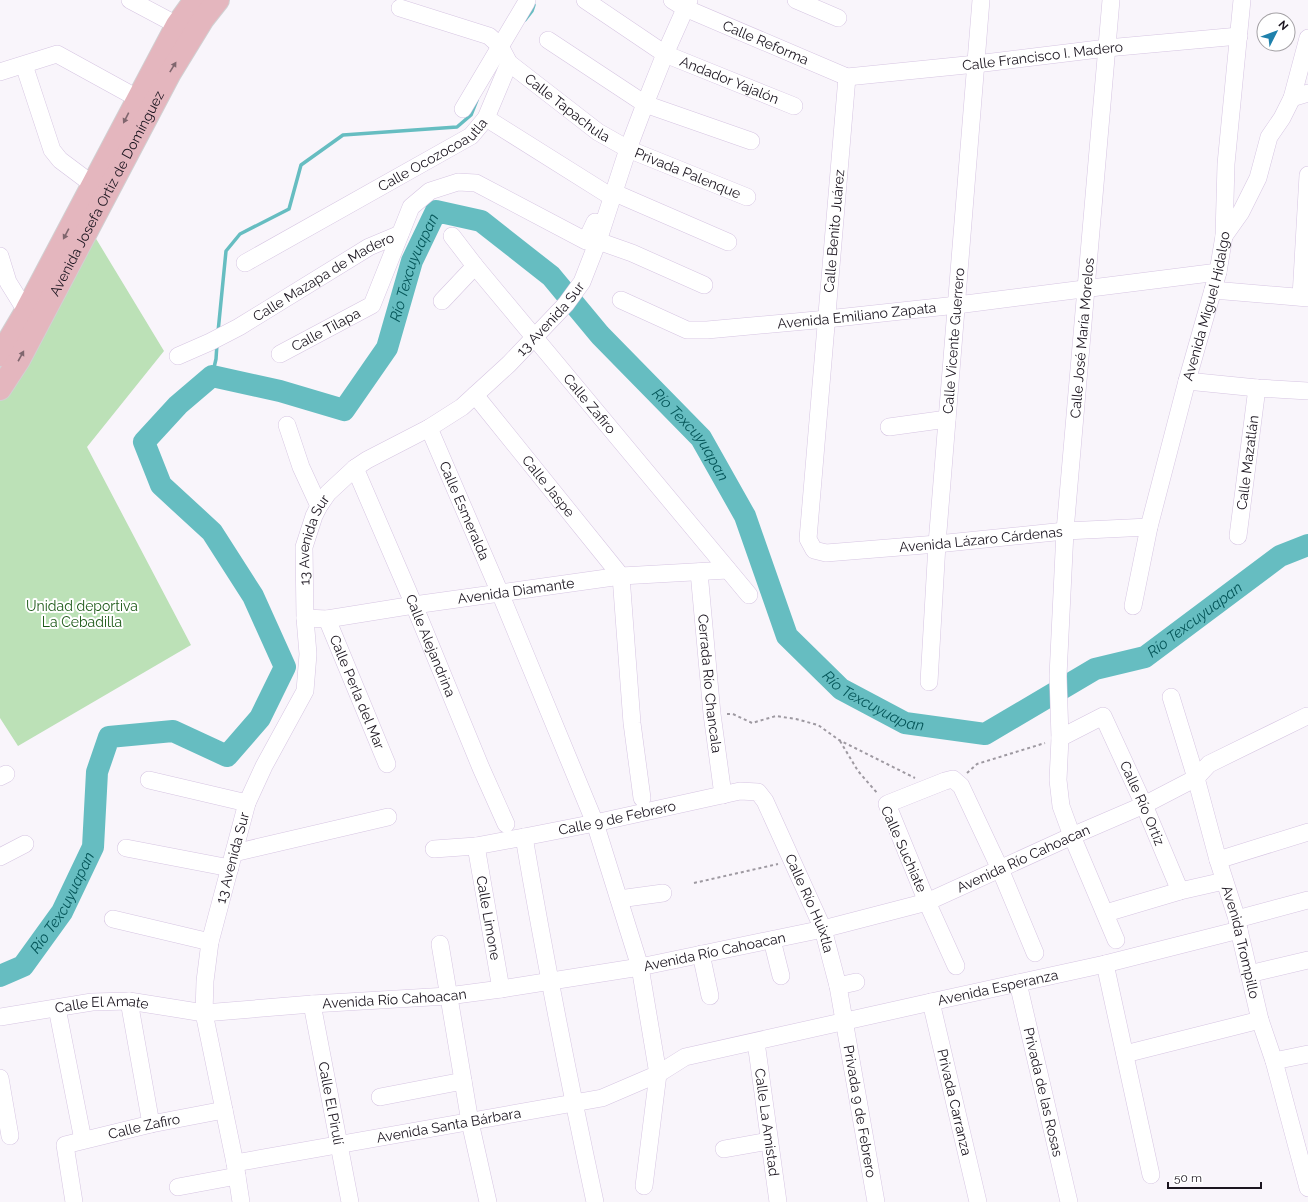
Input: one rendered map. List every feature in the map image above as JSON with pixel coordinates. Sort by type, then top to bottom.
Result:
[{"type":"main road","name":"Avenida Josefa Ortiz de Domínguez","points":[[0,389],[19,360],[144,103],[176,25],[195,0]]},
{"type":"main road","name":"Avenida Josefa Ortiz de Domínguez","points":[[0,355],[26,311],[92,184],[144,103],[170,73],[203,19],[218,0]]},
{"type":"street","points":[[130,0],[176,25]]},
{"type":"street","name":"Andador Yajalón","points":[[585,0],[664,54],[794,106]]},
{"type":"street","points":[[796,0],[838,18]]},
{"type":"street","name":"Calle Vicente Guerrero","points":[[929,682],[937,544],[981,0]]},
{"type":"street","name":"Calle José María Morelos","points":[[1111,0],[1065,531],[1058,676],[1060,717],[1058,780],[1060,806],[1116,940]]},
{"type":"street","name":"Avenida Miguel Hidalgo","points":[[1133,606],[1149,528],[1187,381],[1218,272],[1224,236],[1226,164],[1242,0]]},
{"type":"street","points":[[463,109],[500,46],[523,1]]},
{"type":"street","name":"13 Avenida Sur","points":[[241,1202],[236,1169],[204,1013],[205,980],[210,942],[247,803],[264,766],[305,690],[308,654],[305,618],[304,547],[314,516],[328,493],[355,468],[367,460],[429,428],[462,407],[509,364],[535,337],[566,304],[582,282],[592,241],[664,54],[682,3]]},
{"type":"street","name":"Calle Reforma","points":[[682,3],[847,77]]},
{"type":"street","points":[[400,8],[489,36],[500,46],[509,63],[486,118]]},
{"type":"street","name":"Calle Francisco I. Madero","points":[[847,77],[976,64],[1107,48],[1239,36]]},
{"type":"street","points":[[1224,236],[1242,212],[1258,178],[1269,137],[1282,118],[1292,98],[1308,38]]},
{"type":"street","points":[[548,40],[645,104],[751,141]]},
{"type":"street","points":[[0,72],[57,54],[144,103]]},
{"type":"street","name":"Calle Tapachula","points":[[509,63],[598,132],[628,149]]},
{"type":"street","points":[[24,65],[52,150],[60,160],[92,184]]},
{"type":"street","name":"Calle Benito Juárez","points":[[814,550],[808,539],[847,77]]},
{"type":"street","points":[[1292,98],[1308,93]]},
{"type":"street","name":"Calle Ocozocoautla","points":[[245,263],[471,136],[486,118],[611,193],[728,242]]},
{"type":"street","name":"Privada Palenque","points":[[628,149],[747,197]]},
{"type":"street","points":[[1213,290],[1304,297],[1308,175]]},
{"type":"street","name":"Calle Mazapa de Madero","points":[[178,356],[239,327],[370,248],[400,234],[411,207],[430,191],[458,182],[476,183],[592,241],[632,253],[704,285]]},
{"type":"street","name":"Calle Tilapa","points":[[280,354],[372,304],[400,234]]},
{"type":"street","name":"Calle Zafiro","points":[[452,236],[475,266],[749,595]]},
{"type":"street","points":[[0,256],[8,282],[26,311]]},
{"type":"street","points":[[442,301],[475,266]]},
{"type":"street","name":"Avenida Emiliano Zapata","points":[[621,300],[687,330],[707,330],[957,305],[1218,272]]},
{"type":"street","points":[[1187,381],[1257,388],[1308,390]]},
{"type":"street","name":"Calle Mazatlán","points":[[1238,536],[1257,388]]},
{"type":"street","name":"Calle Jaspe","points":[[475,395],[621,576]]},
{"type":"street","points":[[889,427],[947,419]]},
{"type":"street","points":[[287,425],[301,467],[319,506]]},
{"type":"street","name":"Calle Esmeralda","points":[[429,428],[596,823],[640,967],[658,1074],[644,1186]]},
{"type":"street","name":"Calle Alejandrina","points":[[355,468],[506,824]]},
{"type":"street","name":"Avenida Lázaro Cárdenas","points":[[814,550],[826,553],[937,544],[1065,531],[1149,528]]},
{"type":"street","name":"Avenida Diamante","points":[[305,618],[327,620],[414,605],[621,576],[728,570]]},
{"type":"street","name":"Cerrada Río Chancala","points":[[699,572],[712,714],[723,796]]},
{"type":"street","points":[[621,576],[632,723],[642,798]]},
{"type":"street","name":"Calle Perla del Mar","points":[[327,620],[387,764]]},
{"type":"street","name":"Avenida Trompillo","points":[[1170,697],[1196,778],[1218,860],[1238,925],[1260,1020],[1274,1062],[1308,1188]]},
{"type":"street","name":"Calle Río Ortiz","points":[[1060,738],[1103,716],[1144,805],[1180,891]]},
{"type":"street","name":"Avenida Río Cahoacan","points":[[204,1013],[312,1004],[448,996],[501,990],[640,967],[772,940],[823,929],[927,902],[1144,805],[1196,778],[1209,764],[1307,716]]},
{"type":"street","points":[[886,804],[953,779],[962,786],[1035,952]]},
{"type":"street","points":[[149,780],[247,803]]},
{"type":"street","name":"Calle 9 de Febrero","points":[[434,849],[476,846],[596,823],[740,791],[758,792]]},
{"type":"street","name":"Calle Río Huixtla","points":[[758,792],[765,801],[823,929],[838,986],[843,1022]]},
{"type":"street","name":"Calle Suchiate","points":[[886,804],[927,902],[956,966]]},
{"type":"street","points":[[126,848],[232,860],[388,817]]},
{"type":"street","points":[[1218,860],[1308,832]]},
{"type":"street","points":[[524,837],[550,982],[595,1202]]},
{"type":"street","points":[[0,857],[25,844]]},
{"type":"street","name":"Calle Limone","points":[[476,846],[501,990]]},
{"type":"street","points":[[1106,913],[1180,891],[1224,881]]},
{"type":"street","points":[[618,898],[663,893]]},
{"type":"street","name":"Avenida Esperanza","points":[[658,1074],[685,1057],[1105,964],[1238,925],[1308,900]]},
{"type":"street","points":[[113,919],[210,942]]},
{"type":"street","points":[[772,940],[781,976]]},
{"type":"street","points":[[440,944],[470,1122],[488,1202]]},
{"type":"street","points":[[701,954],[710,996]]},
{"type":"street","points":[[1249,974],[1308,960]]},
{"type":"street","points":[[1105,964],[1151,1175]]},
{"type":"street","points":[[838,986],[856,982]]},
{"type":"street","name":"Privada de las Rosas","points":[[1018,983],[1069,1202]]},
{"type":"street","points":[[129,1001],[151,1124]]},
{"type":"street","name":"Calle El Amate","points":[[0,1017],[92,1002],[129,1001],[204,1013]]},
{"type":"street","name":"Privada Carranza","points":[[931,1002],[978,1202]]},
{"type":"street","name":"Calle El Pirulí","points":[[312,1004],[350,1202]]},
{"type":"street","points":[[57,1008],[84,1140]]},
{"type":"street","points":[[1125,1054],[1260,1020]]},
{"type":"street","name":"Privada 9 de Febrero","points":[[843,1022],[876,1202]]},
{"type":"street","name":"Calle La Amistad","points":[[756,1042],[778,1202]]},
{"type":"street","points":[[1274,1062],[1308,1054]]},
{"type":"street","name":"Avenida Santa Bárbara","points":[[178,1187],[236,1169],[339,1145],[602,1098],[658,1074]]},
{"type":"street","points":[[0,1078],[10,1136]]},
{"type":"street","points":[[380,1097],[463,1081]]},
{"type":"street","name":"Calle Zafiro","points":[[74,1202],[65,1145],[151,1124],[224,1110]]},
{"type":"street","points":[[724,1150],[770,1141]]},
{"type":"path","points":[[712,714],[733,714],[752,723],[776,716],[796,719],[818,725],[839,740],[931,786]]},
{"type":"path","points":[[953,779],[963,776],[977,764],[1060,738]]},
{"type":"path","name":"Calle Suchiate","points":[[839,740],[858,771],[886,804]]},
{"type":"path","points":[[694,883],[792,861]]},
{"type":"green space","name":"Unidad deportiva La Cebadilla","points":[[95,237],[164,351],[87,447],[191,645],[18,746],[0,718],[0,394]]},
{"type":"waterway","points":[[525,20],[532,11],[534,5]]},
{"type":"waterway","points":[[218,332],[226,251],[240,234],[289,209],[301,165],[343,135],[457,127],[471,115],[477,100]]},
{"type":"waterway","name":"Río Texcuyuapan","points":[[0,976],[23,966],[62,912],[93,847],[97,772],[109,737],[173,731],[227,756],[260,718],[285,667],[253,596],[212,532],[161,485],[144,442],[178,405],[212,376],[280,391],[344,410],[387,348],[412,261],[436,211],[481,221],[551,276],[600,335],[701,438],[745,516],[787,636],[841,689],[905,723],[985,734],[1095,669],[1145,657],[1280,556],[1308,545]]},
{"type":"waterway","points":[[212,376],[216,359],[217,344]]}]
